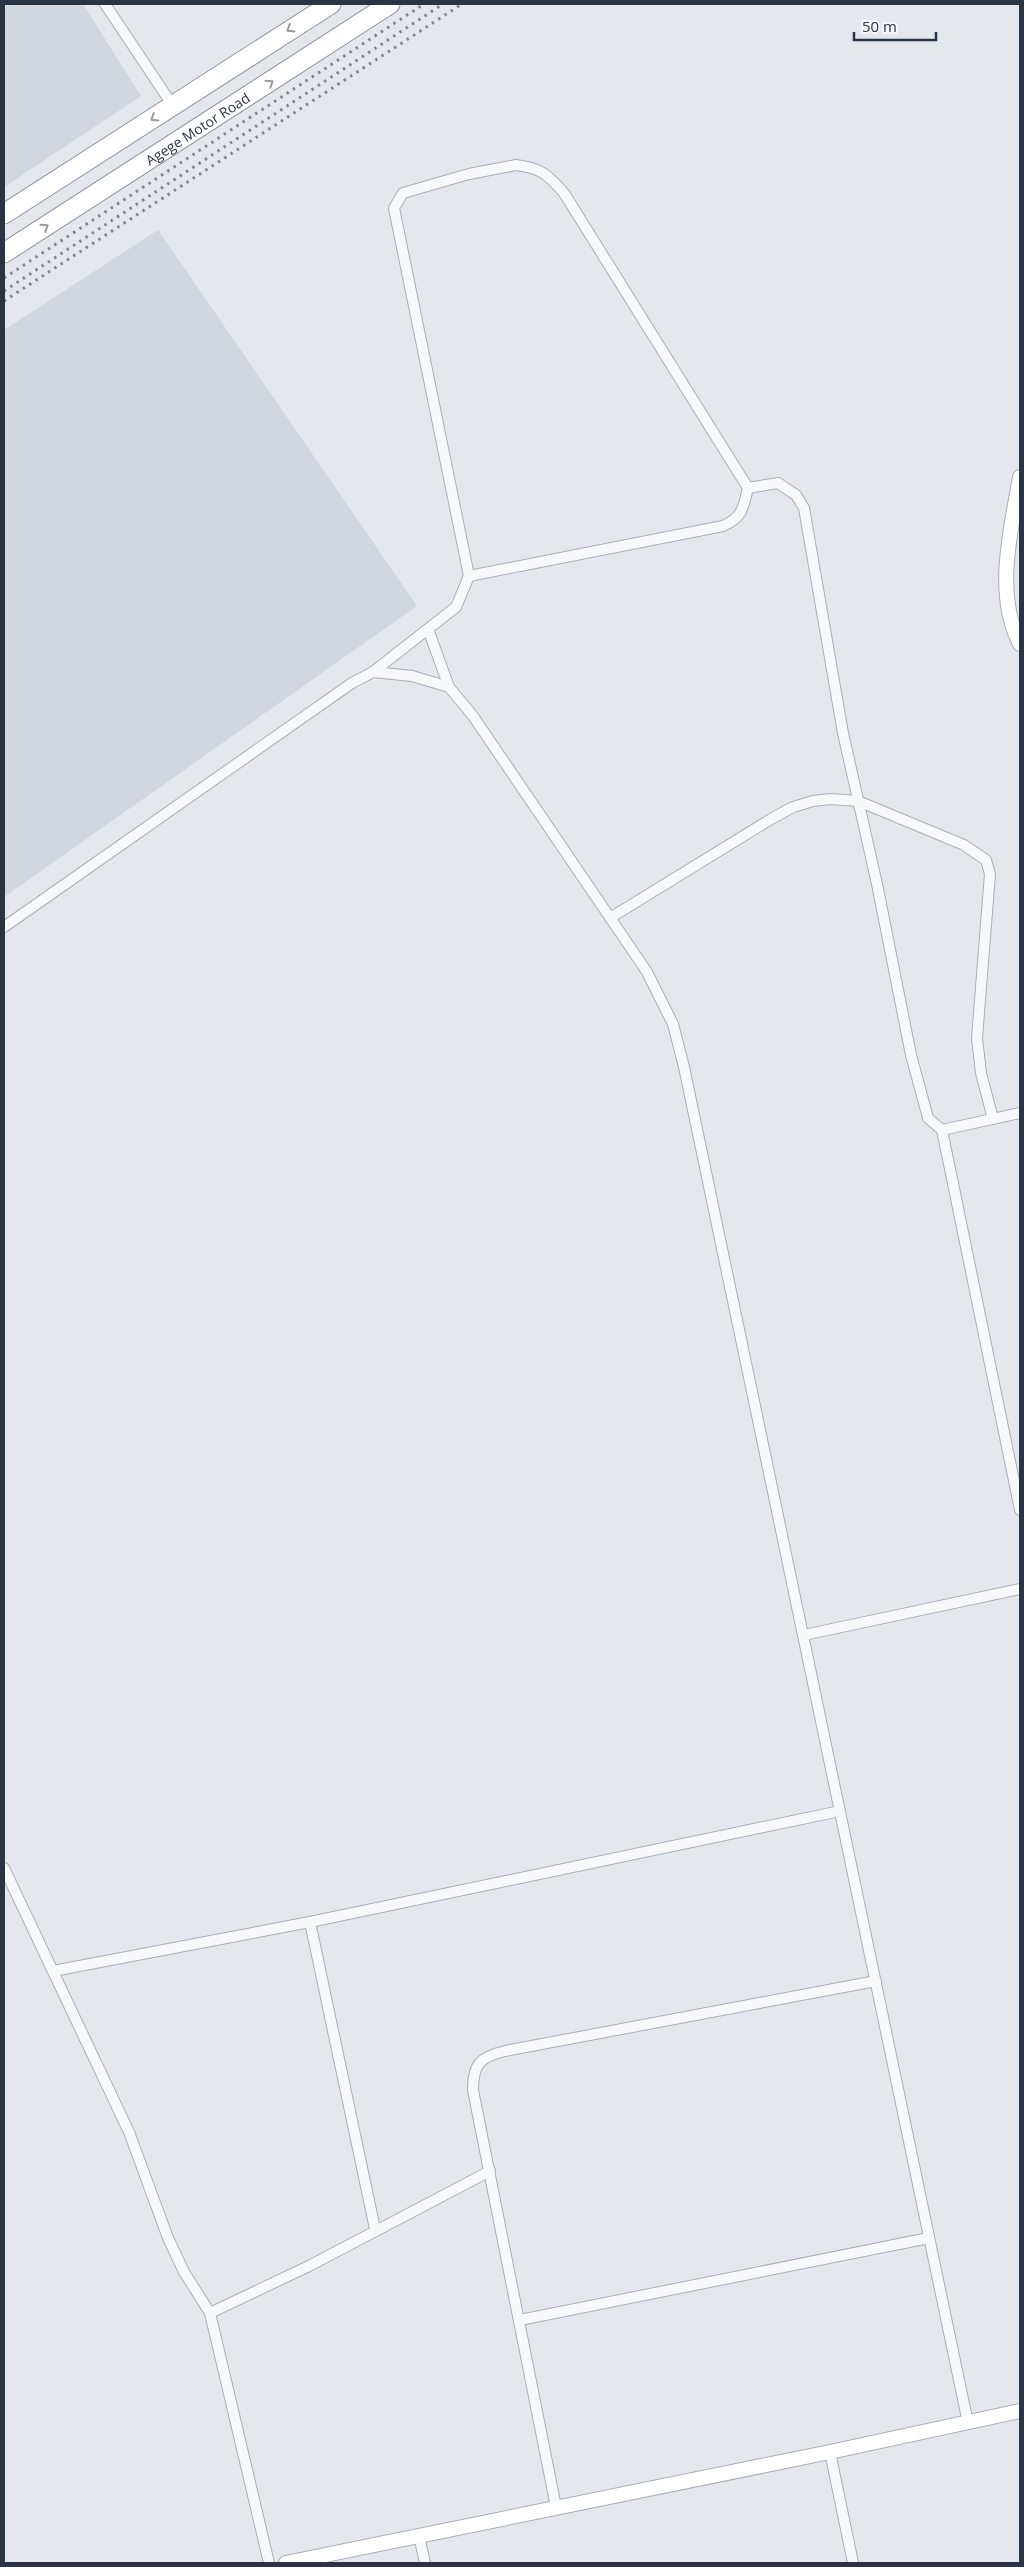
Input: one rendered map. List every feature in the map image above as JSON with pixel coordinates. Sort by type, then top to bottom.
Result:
[{"type":"highway","points":[[4,214],[331,4]]},
{"type":"highway","name":"Agege Motor Road","points":[[4,253],[390,4]]},
{"type":"street","points":[[105,4],[173,106]]},
{"type":"street","points":[[4,927],[352,683],[373,672],[456,607],[465,591],[469,576],[394,208],[403,193],[420,186],[516,165],[531,167],[546,173],[564,193],[748,488],[742,509],[736,520],[723,526],[469,576]]},
{"type":"street","points":[[1020,477],[1006,573],[1008,596],[1020,644]]},
{"type":"street","points":[[748,488],[778,484],[796,495],[804,508],[828,658],[923,1104],[928,1118],[942,1130],[1020,1510]]},
{"type":"street","points":[[428,629],[448,687],[473,716],[647,972],[673,1024],[684,1067],[804,1635],[968,2423]]},
{"type":"street","points":[[373,672],[412,676],[448,687]]},
{"type":"street","points":[[610,918],[794,807],[830,799],[858,802],[964,845],[986,860],[989,866],[989,903],[977,1038],[981,1073],[993,1119]]},
{"type":"street","points":[[942,1130],[1020,1113]]},
{"type":"street","points":[[804,1635],[1020,1589]]},
{"type":"street","points":[[53,1971],[310,1922],[840,1810]]},
{"type":"street","points":[[4,1868],[129,2132],[168,2238],[184,2272],[210,2313],[269,2563]]},
{"type":"street","points":[[310,1922],[375,2230]]},
{"type":"street","points":[[556,2507],[473,2090],[473,2074],[480,2061],[491,2054],[876,1981]]},
{"type":"street","points":[[210,2313],[310,2266],[490,2171]]},
{"type":"street","points":[[520,2320],[929,2238]]},
{"type":"street","points":[[286,2563],[830,2452],[1020,2411]]},
{"type":"street","points":[[830,2452],[853,2563]]},
{"type":"street","points":[[419,2536],[425,2563]]},
{"type":"shaded area","points":[[4,4],[83,4],[141,96],[4,187]]},
{"type":"shaded area","points":[[158,230],[417,606],[4,897],[4,330]]},
{"type":"railway","points":[[4,278],[424,4]]},
{"type":"railway","points":[[4,291],[443,4]]},
{"type":"railway","points":[[4,301],[462,4]]}]
